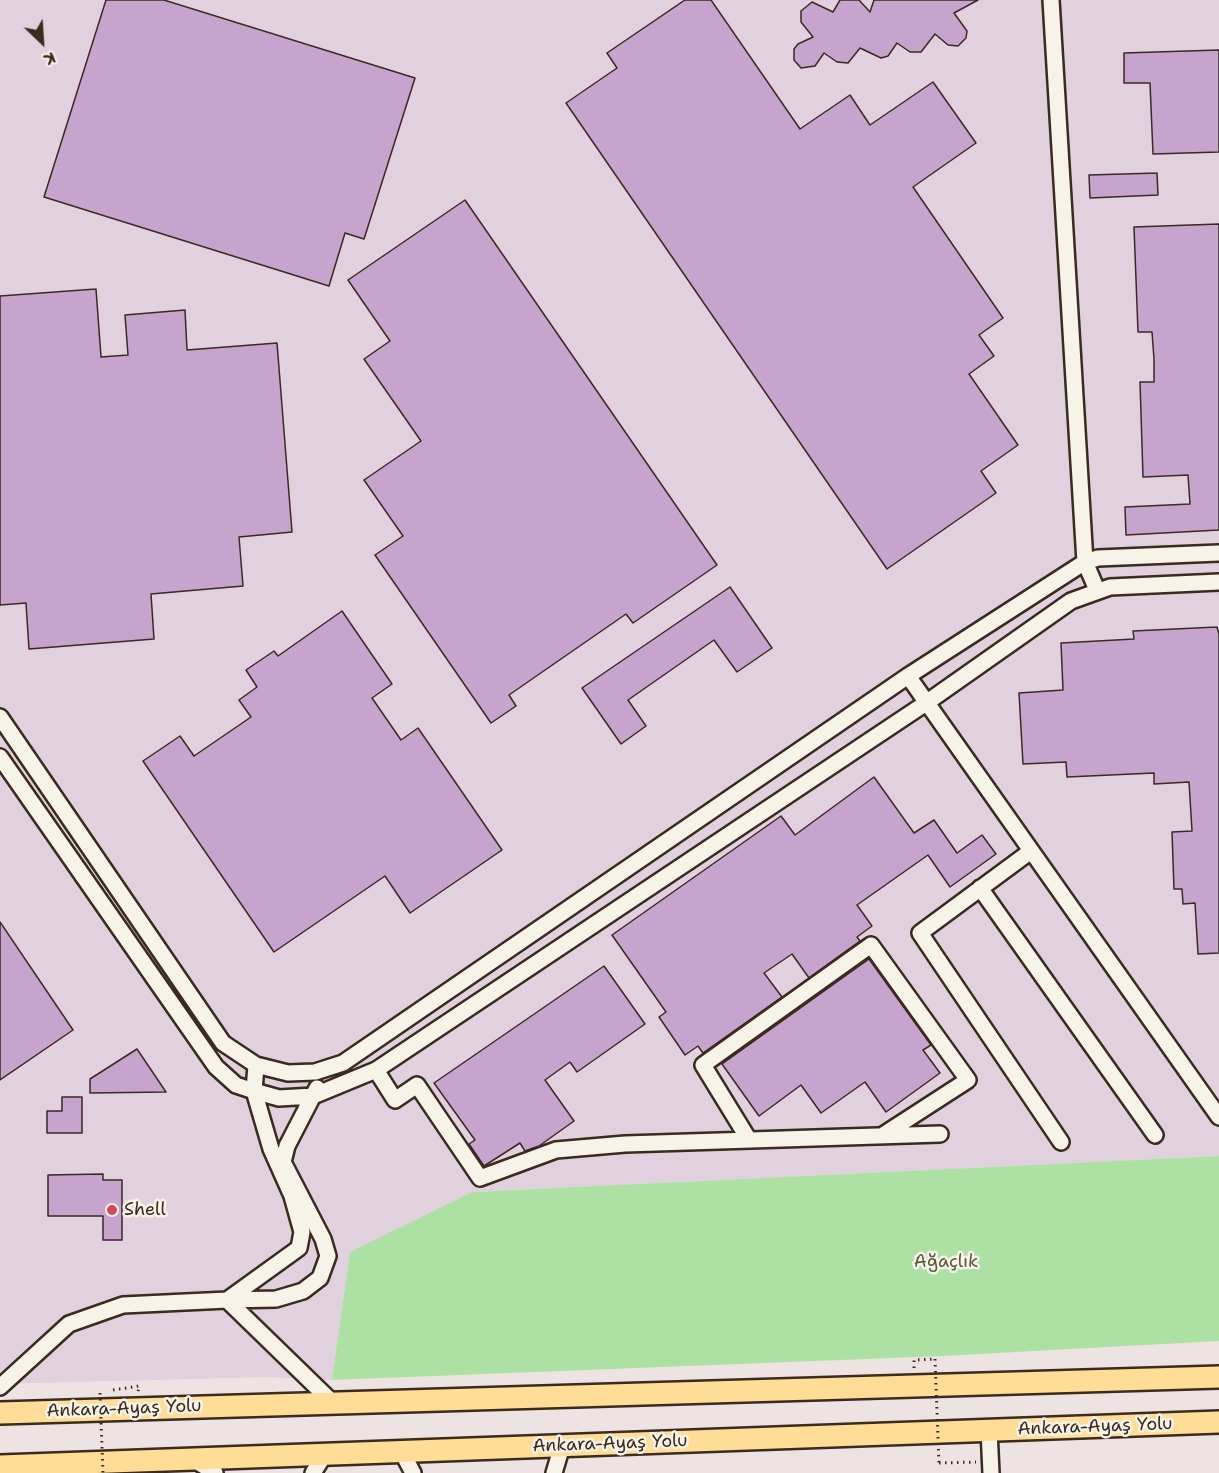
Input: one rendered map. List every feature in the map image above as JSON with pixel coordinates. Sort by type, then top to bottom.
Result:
[{"type":"highway","name":"Ankara-Ayaş Yolu","points":[[0,1413],[1219,1377]]},
{"type":"highway","name":"Ankara-Ayaş Yolu","points":[[0,1466],[1219,1422]]},
{"type":"street","points":[[1051,0],[1086,562],[1097,590]]},
{"type":"street","points":[[0,717],[223,1043],[256,1065],[288,1073],[326,1068],[343,1063],[908,676],[1086,562],[1098,558],[1219,553]]},
{"type":"street","points":[[0,757],[216,1067],[236,1085],[254,1091],[279,1098],[313,1096],[376,1070],[926,703],[1071,601],[1110,587],[1219,582]]},
{"type":"street","points":[[908,676],[1219,1117]]},
{"type":"street","points":[[1031,850],[920,933],[1060,1142]]},
{"type":"street","points":[[980,888],[1155,1135]]},
{"type":"street","points":[[748,1140],[703,1065],[872,945],[968,1080],[882,1136]]},
{"type":"street","points":[[227,1300],[299,1248],[302,1232],[292,1196],[271,1149],[254,1091],[256,1065]]},
{"type":"street","points":[[0,1387],[69,1324],[123,1305],[276,1299],[303,1291],[320,1278],[328,1256],[323,1239],[283,1162],[287,1146],[326,1068]]},
{"type":"street","points":[[376,1070],[395,1100],[417,1085],[480,1178],[556,1150],[625,1144],[940,1134]]},
{"type":"street","points":[[227,1300],[333,1402]]},
{"type":"street","points":[[989,1430],[991,1473]]},
{"type":"street","points":[[554,1473],[562,1446]]},
{"type":"street","points":[[402,1452],[413,1473]]},
{"type":"street","points":[[313,1473],[325,1454]]},
{"type":"street","points":[[192,1459],[215,1473]]},
{"type":"path","points":[[914,1360],[935,1359],[939,1463],[970,1462]]},
{"type":"path","points":[[103,1473],[100,1393],[139,1386]]},
{"type":"shaded area","points":[[0,0],[1219,0],[1219,1156],[472,1192],[350,1252],[332,1380],[268,1377],[0,1384]]},
{"type":"green space","name":"Ağaçlık","points":[[1219,1156],[1219,1341],[942,1356],[332,1380],[350,1252],[472,1192]]},
{"type":"building","points":[[106,0],[164,0],[415,78],[364,239],[345,233],[329,286],[44,197]]},
{"type":"building","points":[[685,0],[711,0],[800,129],[850,95],[870,125],[933,82],[976,143],[913,187],[1003,318],[979,335],[994,356],[969,374],[1018,445],[981,471],[996,493],[887,569],[566,103],[617,68],[607,53]]},
{"type":"building","points":[[840,0],[859,0],[870,12],[874,0],[978,0],[954,13],[967,31],[966,38],[958,46],[948,45],[935,34],[921,52],[910,52],[897,43],[888,56],[881,58],[860,48],[848,63],[837,62],[824,53],[815,66],[801,68],[794,60],[794,49],[798,44],[813,37],[801,22],[801,11],[812,2],[833,12]]},
{"type":"building","points":[[1219,50],[1219,152],[1153,154],[1150,83],[1124,83],[1124,53]]},
{"type":"building","points":[[1157,173],[1158,195],[1090,198],[1089,175]]},
{"type":"building","points":[[465,200],[717,565],[633,623],[626,614],[509,695],[516,706],[491,723],[375,555],[403,536],[364,480],[421,441],[364,359],[390,341],[348,280]]},
{"type":"building","points":[[1219,224],[1219,530],[1126,535],[1125,507],[1190,504],[1188,475],[1143,477],[1140,382],[1154,382],[1154,359],[1152,332],[1138,332],[1134,227]]},
{"type":"building","points":[[96,289],[101,357],[128,355],[125,315],[185,310],[187,350],[277,343],[292,532],[239,537],[243,586],[151,594],[154,639],[29,649],[26,603],[0,605],[0,296]]},
{"type":"building","points":[[730,587],[772,648],[737,672],[714,640],[628,700],[646,726],[621,744],[582,688]]},
{"type":"building","points":[[342,611],[392,684],[372,698],[401,740],[418,728],[502,850],[410,913],[385,876],[274,952],[143,761],[180,736],[194,756],[251,717],[239,700],[257,687],[246,670],[274,651],[278,656]]},
{"type":"building","points":[[1217,627],[1219,634],[1219,953],[1198,954],[1195,903],[1183,904],[1182,889],[1174,889],[1172,832],[1192,831],[1189,782],[1154,784],[1154,773],[1067,777],[1066,762],[1023,764],[1019,693],[1063,690],[1061,643],[1134,639],[1133,631]]},
{"type":"building","points":[[874,777],[914,833],[934,820],[957,853],[982,835],[996,854],[950,887],[928,855],[857,905],[872,926],[857,937],[860,941],[809,978],[792,954],[764,973],[782,997],[703,1053],[698,1046],[685,1055],[659,1017],[666,1012],[612,935],[781,816],[795,835]]},
{"type":"building","points":[[0,922],[73,1030],[0,1080]]},
{"type":"building","points":[[869,959],[931,1045],[923,1050],[940,1073],[886,1112],[865,1082],[821,1113],[801,1085],[759,1116],[722,1064]]},
{"type":"building","points":[[604,966],[645,1024],[577,1072],[570,1062],[545,1080],[574,1121],[539,1146],[525,1151],[520,1143],[484,1166],[469,1144],[475,1140],[434,1083]]},
{"type":"building","points":[[137,1049],[166,1092],[90,1093],[90,1079]]},
{"type":"building","points":[[62,1097],[82,1097],[82,1133],[47,1133],[47,1111],[62,1111]]},
{"type":"building","points":[[103,1174],[103,1180],[122,1180],[122,1240],[103,1240],[103,1216],[48,1216],[48,1175]]},
{"type":"place","name":"Shell","points":[[112,1210]]}]
